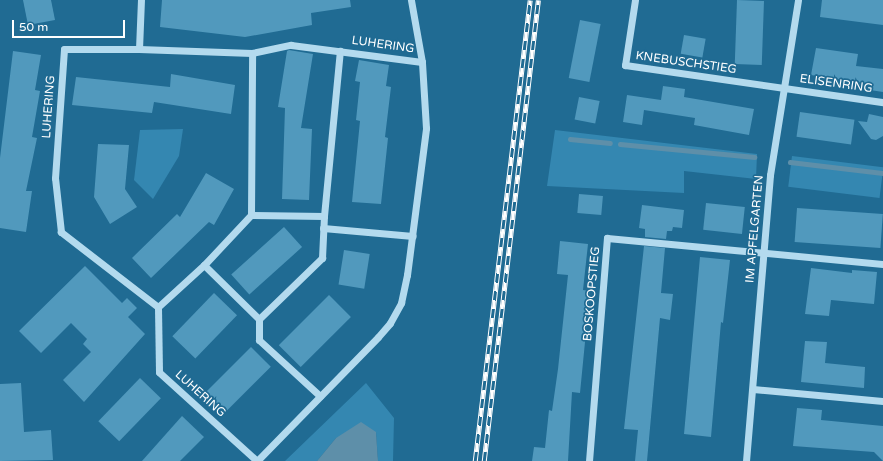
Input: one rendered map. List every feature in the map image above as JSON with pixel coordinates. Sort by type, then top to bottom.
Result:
[{"type":"street","points":[[139,49],[141,0]]},
{"type":"street","points":[[257,461],[378,337],[397,313],[404,290],[413,236],[426,128],[422,62],[411,0]]},
{"type":"street","name":"KNEBUSCHSTIEG","points":[[635,0],[625,65],[786,88]]},
{"type":"street","name":"IM APFELGARTEN","points":[[746,461],[770,175],[786,88],[798,0]]},
{"type":"street","name":"LUHERING","points":[[257,461],[159,372],[158,307],[61,232],[56,178],[64,49],[139,49],[252,53],[291,45],[422,62]]},
{"type":"street","name":"LUHERING","points":[[259,319],[322,258],[324,216],[340,51]]},
{"type":"street","points":[[158,307],[204,265],[251,215],[252,53]]},
{"type":"street","name":"ELISENRING","points":[[786,88],[883,102]]},
{"type":"street","points":[[251,215],[324,216]]},
{"type":"street","points":[[323,228],[413,236]]},
{"type":"street","name":"BOSKOOPSTIEG","points":[[589,461],[607,238],[764,252]]},
{"type":"street","points":[[764,252],[883,264]]},
{"type":"street","points":[[204,265],[259,319],[259,340],[320,396]]},
{"type":"street","points":[[753,389],[883,401]]},
{"type":"shaded area","points":[[183,129],[179,156],[153,199],[134,180],[140,130]]},
{"type":"shaded area","points":[[555,130],[757,154],[756,179],[684,171],[684,193],[547,186]]},
{"type":"shaded area","points":[[792,156],[883,167],[880,198],[788,187]]},
{"type":"shaded area","points":[[366,383],[394,418],[393,461],[378,461],[376,432],[336,438],[317,461],[285,461]]},
{"type":"shaded area","points":[[361,422],[376,432],[378,461],[317,461],[336,438]]},
{"type":"building","points":[[23,0],[51,0],[55,20],[28,25]]},
{"type":"building","points":[[162,0],[350,0],[351,7],[311,13],[312,25],[245,37],[160,27]]},
{"type":"building","points":[[737,0],[764,1],[762,65],[735,64]]},
{"type":"building","points":[[822,0],[883,0],[883,25],[820,17]]},
{"type":"building","points":[[580,20],[601,24],[589,82],[569,78]]},
{"type":"building","points":[[684,35],[706,39],[702,58],[681,54]]},
{"type":"building","points":[[816,48],[858,54],[856,66],[883,69],[883,92],[870,90],[871,84],[811,75]]},
{"type":"building","points":[[289,50],[313,54],[301,128],[312,129],[309,200],[282,199],[285,108],[278,107],[287,51]]},
{"type":"building","points":[[13,51],[41,55],[35,90],[40,91],[32,137],[37,138],[26,191],[32,191],[26,232],[0,228],[0,158]]},
{"type":"building","points":[[359,60],[389,65],[386,86],[391,87],[385,137],[388,138],[381,204],[352,202],[360,121],[356,120],[360,82],[355,81]]},
{"type":"building","points":[[171,74],[235,85],[231,114],[154,102],[152,113],[72,105],[76,77],[170,87]]},
{"type":"building","points":[[663,86],[685,89],[684,97],[754,109],[749,135],[694,125],[695,118],[644,110],[642,125],[623,122],[627,95],[661,100]]},
{"type":"building","points":[[579,97],[600,101],[595,124],[575,120]]},
{"type":"building","points":[[800,112],[854,120],[851,144],[797,137]]},
{"type":"building","points":[[869,114],[883,117],[883,136],[876,140],[871,139],[858,121],[867,122]]},
{"type":"building","points":[[98,144],[129,145],[125,189],[137,207],[110,224],[94,197]]},
{"type":"building","points":[[206,173],[234,189],[214,225],[209,222],[151,278],[132,258],[177,214],[180,217]]},
{"type":"building","points":[[579,194],[603,196],[601,215],[577,213]]},
{"type":"building","points":[[706,203],[745,207],[742,234],[703,230]]},
{"type":"building","points":[[642,205],[684,210],[682,228],[673,227],[672,231],[667,231],[666,239],[645,237],[645,229],[639,228]]},
{"type":"building","points":[[797,208],[883,214],[880,248],[795,242]]},
{"type":"building","points":[[284,227],[302,247],[249,295],[231,275]]},
{"type":"building","points":[[560,241],[588,244],[583,290],[590,291],[580,393],[572,392],[568,461],[532,461],[534,447],[545,448],[549,410],[552,411],[558,369],[568,275],[557,274]]},
{"type":"building","points":[[644,246],[665,248],[661,293],[673,294],[670,320],[660,318],[647,461],[635,461],[638,430],[624,429]]},
{"type":"building","points":[[344,250],[370,254],[364,289],[339,285]]},
{"type":"building","points":[[700,257],[730,260],[723,323],[721,322],[711,437],[684,434]]},
{"type":"building","points":[[85,266],[122,303],[127,298],[137,308],[128,317],[145,334],[84,402],[63,380],[91,352],[83,344],[87,339],[71,323],[41,353],[19,331]]},
{"type":"building","points":[[811,268],[852,273],[852,270],[877,272],[874,304],[831,300],[829,316],[805,314]]},
{"type":"building","points":[[214,293],[237,315],[195,358],[172,336]]},
{"type":"building","points":[[329,295],[351,317],[301,367],[279,345]]},
{"type":"building","points":[[805,341],[827,342],[825,363],[865,367],[864,388],[801,382]]},
{"type":"building","points":[[251,347],[271,367],[226,412],[206,392]]},
{"type":"building","points":[[140,378],[161,398],[119,441],[98,421]]},
{"type":"building","points":[[21,383],[24,432],[51,430],[53,460],[0,461],[0,384]]},
{"type":"building","points":[[797,408],[822,410],[821,420],[883,426],[883,461],[874,452],[793,446]]},
{"type":"building","points":[[182,416],[204,437],[180,461],[142,461]]},
{"type":"waterway","points":[[570,139],[610,143]]},
{"type":"waterway","points":[[620,144],[754,157]]},
{"type":"waterway","points":[[790,162],[883,173]]},
{"type":"railway","points":[[475,461],[530,0]]},
{"type":"railway","points":[[484,461],[538,0]]}]
